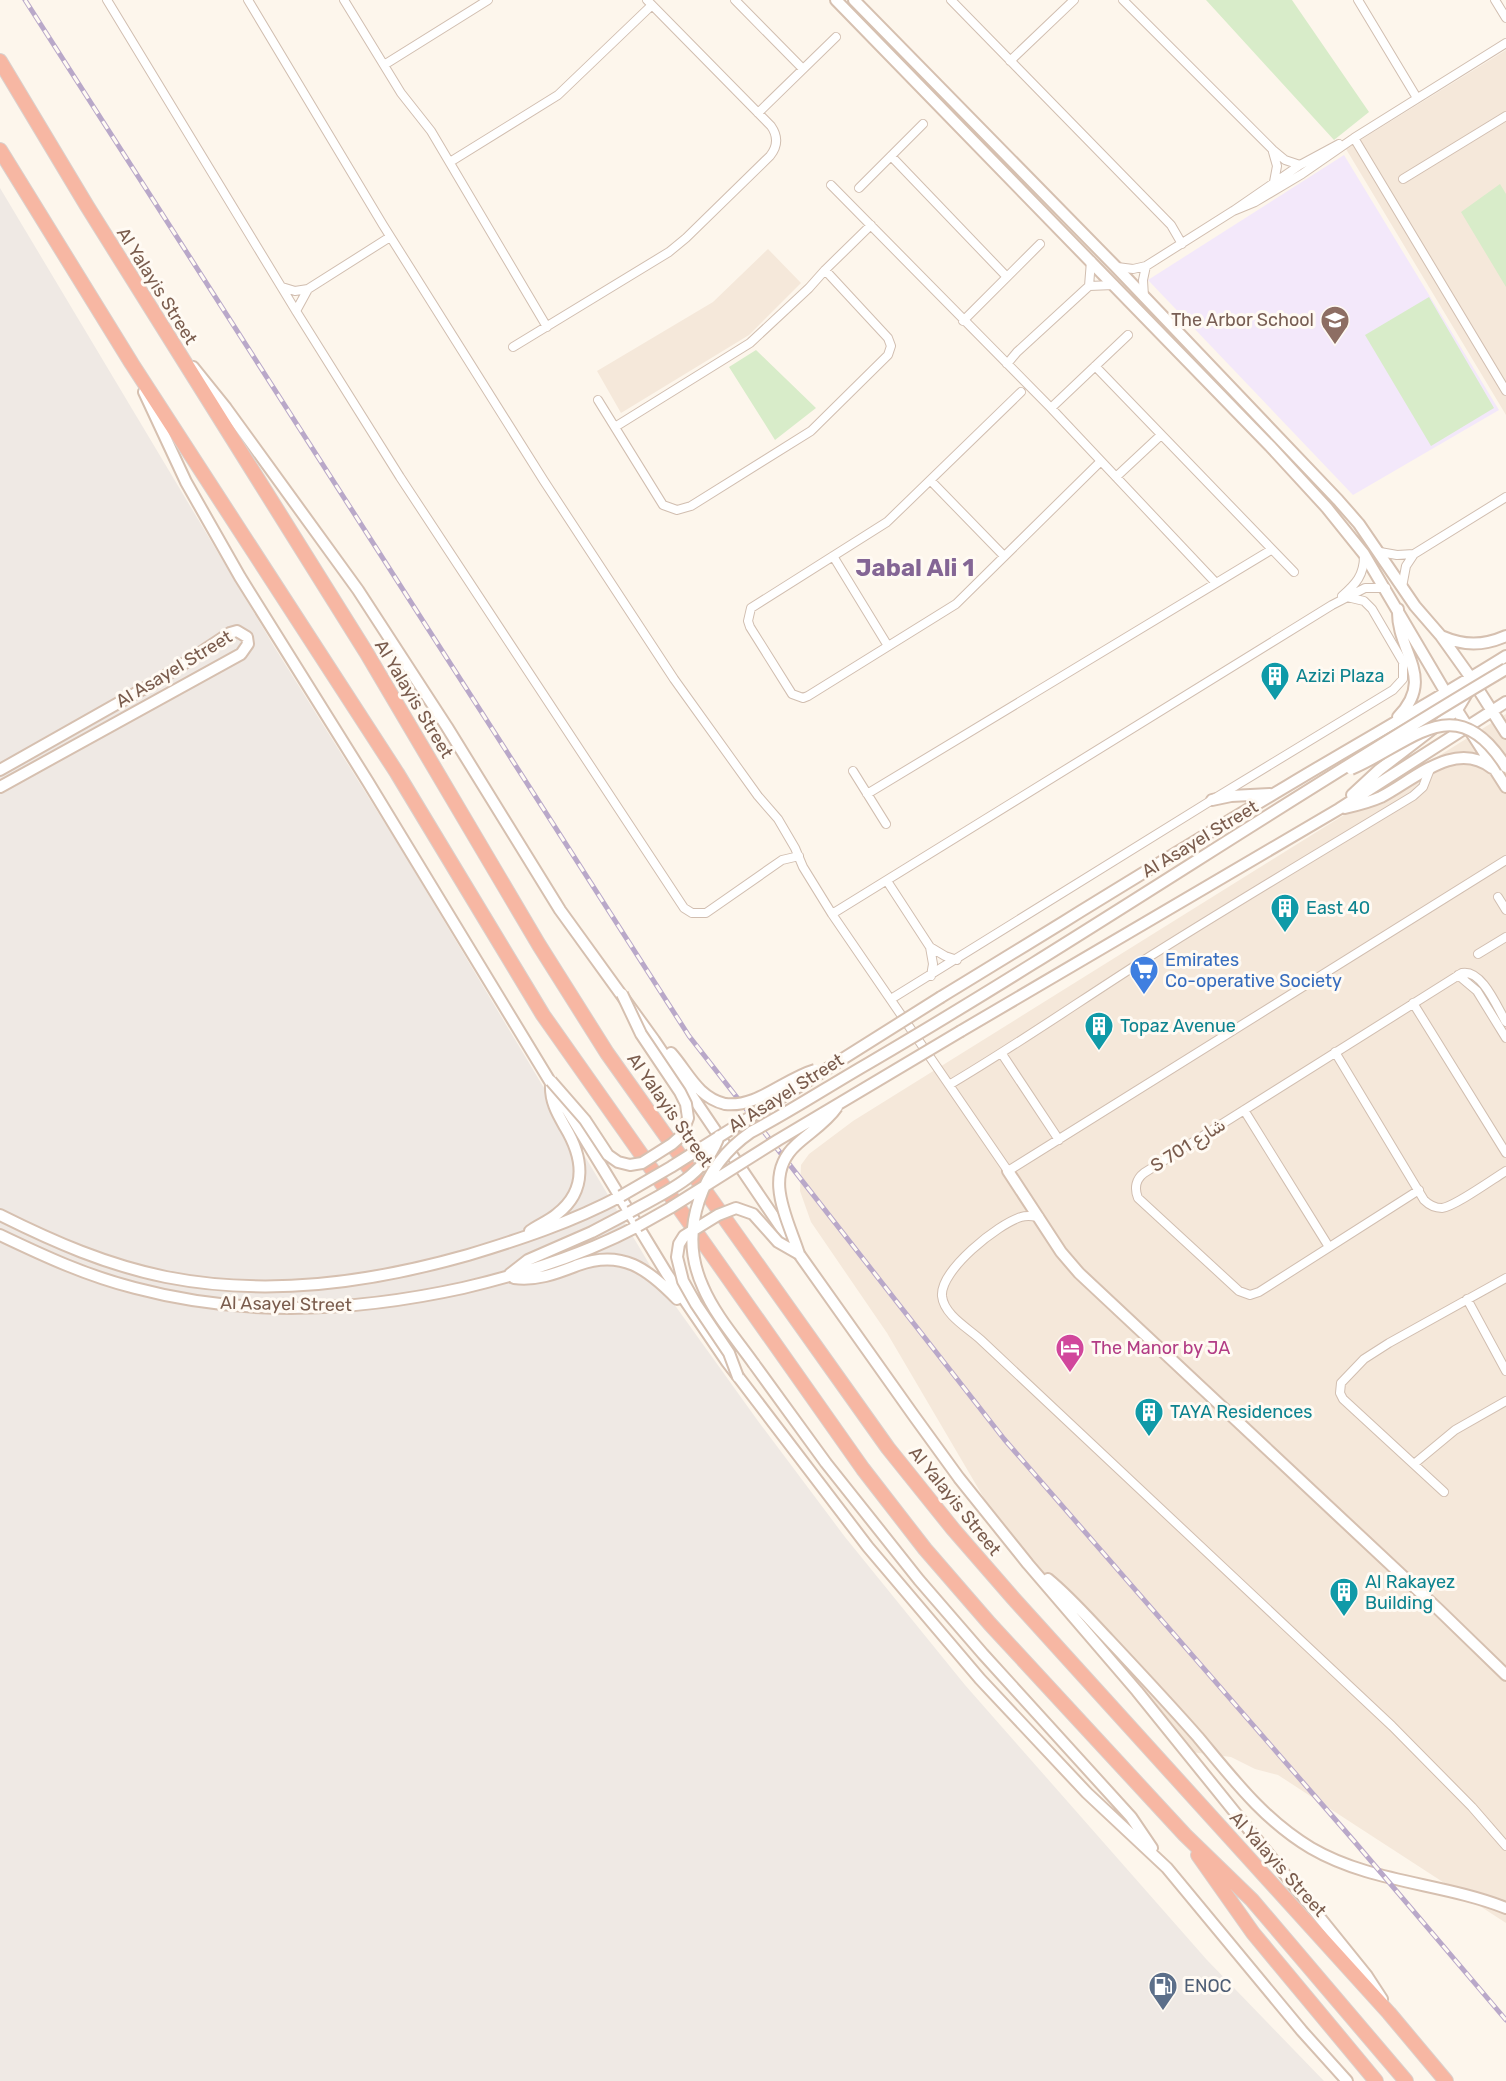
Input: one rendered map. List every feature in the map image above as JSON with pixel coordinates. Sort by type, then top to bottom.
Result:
[{"type":"highway","name":"Al Yalayis Street","points":[[0,61],[171,341],[366,652],[539,945],[606,1053],[888,1448],[952,1529],[1389,2013],[1446,2081]]},
{"type":"highway","points":[[0,150],[132,364],[397,773],[543,1015],[863,1469],[925,1549],[990,1624],[1185,1835],[1252,1900],[1406,2081]]},
{"type":"highway","points":[[1185,1835],[1253,1933],[1376,2081]]},
{"type":"main road","points":[[836,0],[1115,285],[1327,508],[1364,554],[1446,693],[1468,727],[1501,769]]},
{"type":"main road","points":[[854,0],[1144,297],[1359,524],[1402,587],[1471,678],[1506,733]]},
{"type":"main road","points":[[171,341],[226,408],[358,590],[580,939],[622,994],[799,1254],[952,1469],[1279,1866],[1367,1976],[1389,2013]]},
{"type":"main road","points":[[132,364],[168,445],[212,530],[698,1322],[868,1547],[980,1679],[1087,1793],[1156,1856],[1302,2031],[1347,2081]]},
{"type":"main road","points":[[1393,722],[1412,700],[1415,687],[1413,664],[1399,628],[1398,609]]},
{"type":"main road","name":"Al Asayel Street","points":[[0,770],[150,685],[230,633],[237,631],[247,637],[248,645],[241,654],[0,787]]},
{"type":"main road","points":[[1441,636],[1452,641],[1470,644],[1482,644],[1506,636]]},
{"type":"main road","name":"Al Asayel Street","points":[[0,1215],[68,1248],[136,1270],[196,1282],[253,1287],[325,1284],[381,1276],[520,1239],[578,1217],[621,1196],[1273,794],[1506,656]]},
{"type":"main road","points":[[1156,1856],[1143,1832],[1131,1817],[997,1671],[919,1580],[826,1463],[707,1295],[695,1262],[692,1236],[697,1205],[709,1176],[732,1147],[751,1132],[977,998],[1419,720],[1506,669]]},
{"type":"main road","points":[[1339,809],[1379,770],[1457,710],[1466,696],[1471,678]]},
{"type":"main road","name":"Al Asayel Street","points":[[0,1235],[58,1263],[110,1281],[174,1297],[225,1305],[299,1308],[359,1306],[440,1293],[508,1277],[592,1248],[670,1208],[840,1102],[1339,809],[1506,702]]},
{"type":"main road","points":[[1328,777],[1357,767],[1425,730],[1441,726],[1458,726],[1481,736],[1494,748],[1506,787]]},
{"type":"main road","points":[[1339,809],[1360,805],[1381,797],[1451,759],[1463,758],[1480,761],[1501,769]]},
{"type":"main road","points":[[1212,800],[1241,795],[1273,794]]},
{"type":"main road","points":[[551,1081],[585,1120],[608,1155],[618,1162],[630,1165],[642,1163],[681,1136],[688,1118],[686,1104],[641,1034],[622,994]]},
{"type":"main road","points":[[654,1040],[678,1061],[701,1092],[712,1100],[725,1104],[737,1105],[750,1102],[791,1079],[828,1067]]},
{"type":"main road","points":[[520,1239],[563,1209],[572,1198],[579,1178],[580,1164],[577,1150],[554,1105],[550,1093],[551,1081]]},
{"type":"main road","points":[[799,1254],[779,1193],[781,1169],[792,1149],[820,1126],[840,1102]]},
{"type":"main road","points":[[508,1277],[528,1260],[592,1232],[696,1173],[712,1152],[719,1135]]},
{"type":"main road","points":[[1008,1171],[1079,1274],[1506,1675]]},
{"type":"main road","points":[[738,1377],[729,1353],[683,1281],[677,1257],[679,1244],[688,1234],[718,1215],[736,1208],[753,1214],[778,1242],[799,1254]]},
{"type":"main road","points":[[508,1277],[535,1278],[597,1260],[623,1261],[653,1275],[698,1322]]},
{"type":"main road","points":[[1028,1564],[1068,1597],[1170,1706],[1248,1797],[1290,1834],[1313,1850],[1347,1865],[1383,1876],[1473,1897],[1506,1908]]},
{"type":"street","points":[[107,0],[296,311],[407,486],[684,908],[692,913],[706,913],[782,860],[799,856]]},
{"type":"street","points":[[248,0],[390,237],[544,481],[674,679],[758,796],[778,819],[805,871],[832,914],[1008,1171],[1506,860]]},
{"type":"street","points":[[344,0],[401,93],[431,131],[547,327]]},
{"type":"street","points":[[384,65],[488,0]]},
{"type":"street","points":[[735,0],[803,69]]},
{"type":"street","points":[[951,0],[1171,225],[1182,244]]},
{"type":"street","points":[[1010,61],[1074,0]]},
{"type":"street","points":[[1123,0],[1273,150],[1286,160],[1300,165]]},
{"type":"street","points":[[1358,0],[1417,98]]},
{"type":"street","points":[[1495,0],[1506,18]]},
{"type":"street","points":[[450,162],[558,95],[650,2],[776,134],[776,148],[770,156],[678,246],[513,347]]},
{"type":"street","points":[[758,113],[836,37]]},
{"type":"street","points":[[1233,211],[1255,202],[1302,174],[1354,138],[1506,43]]},
{"type":"street","points":[[1403,179],[1506,116]]},
{"type":"street","points":[[860,188],[923,124]]},
{"type":"street","points":[[1114,266],[1133,269],[1146,266],[1300,165],[1354,138]]},
{"type":"street","points":[[1354,138],[1506,392]]},
{"type":"street","points":[[1273,150],[1277,166],[1274,182]]},
{"type":"street","points":[[891,156],[1007,277]]},
{"type":"street","points":[[831,184],[963,321],[1051,408],[1216,583]]},
{"type":"street","points":[[615,427],[744,347],[809,288],[871,225]]},
{"type":"street","points":[[282,287],[295,291],[308,289],[390,237]]},
{"type":"street","points":[[963,321],[1040,244]]},
{"type":"street","points":[[1089,286],[1091,261]]},
{"type":"street","points":[[1144,297],[1143,280],[1146,266]]},
{"type":"street","points":[[598,400],[663,505],[677,510],[691,506],[811,431],[888,355],[891,346],[888,338],[825,270]]},
{"type":"street","points":[[1007,364],[1017,352],[1089,286],[1115,285]]},
{"type":"street","points":[[296,311],[308,289]]},
{"type":"street","points":[[1051,408],[1128,335]]},
{"type":"street","points":[[1095,366],[1294,572]]},
{"type":"street","points":[[1021,392],[886,522],[756,603],[748,614],[750,627],[792,694],[803,698],[808,696],[956,604],[1101,461]]},
{"type":"street","points":[[1116,477],[1161,435]]},
{"type":"street","points":[[931,481],[1004,556]]},
{"type":"street","points":[[1380,552],[1397,555],[1414,554],[1506,496]]},
{"type":"street","points":[[867,794],[1271,550]]},
{"type":"street","points":[[1332,605],[1358,581],[1363,571],[1364,554]]},
{"type":"street","points":[[1402,587],[1404,573],[1414,554]]},
{"type":"street","points":[[833,556],[888,646]]},
{"type":"street","points":[[832,914],[1332,605],[1365,588],[1386,588]]},
{"type":"street","points":[[891,999],[1393,690],[1403,679],[1403,662],[1372,609],[1364,602],[1347,597]]},
{"type":"street","points":[[949,1085],[1002,1054],[1149,957],[1413,796],[1423,787],[1430,769]]},
{"type":"street","points":[[853,771],[886,824]]},
{"type":"street","points":[[887,880],[930,947],[933,964],[931,976]]},
{"type":"street","points":[[1498,897],[1506,910]]},
{"type":"street","points":[[1478,954],[1506,937]]},
{"type":"street","points":[[930,947],[957,960]]},
{"type":"street","points":[[1458,975],[1466,972],[1478,976],[1506,1022]]},
{"type":"street","points":[[1458,975],[1474,988],[1506,1038]]},
{"type":"street","name":"S 701 شارع","points":[[1419,1190],[1259,1292],[1246,1294],[1138,1198],[1136,1187],[1142,1175],[1458,975]]},
{"type":"street","points":[[1413,1003],[1506,1153]]},
{"type":"street","points":[[1335,1052],[1429,1204],[1442,1208],[1448,1206],[1506,1171]]},
{"type":"street","points":[[1002,1054],[1059,1140]]},
{"type":"street","points":[[1244,1110],[1329,1247]]},
{"type":"street","points":[[1039,1217],[1024,1216],[1010,1222],[987,1237],[961,1262],[944,1285],[942,1296],[948,1311],[1392,1726],[1472,1807],[1506,1846]]},
{"type":"street","points":[[1444,1492],[1343,1399],[1340,1386],[1353,1369],[1376,1350],[1506,1278]]},
{"type":"street","points":[[1467,1299],[1506,1371]]},
{"type":"street","points":[[1414,1464],[1455,1430],[1506,1401]]},
{"type":"shaded area","points":[[1506,50],[1506,415],[1346,149]]},
{"type":"shaded area","name":"The Arbor School","points":[[1344,155],[1499,410],[1353,495],[1148,280]]},
{"type":"shaded area","points":[[0,188],[275,648],[401,849],[669,1297],[845,1537],[965,1685],[1207,1960],[1324,2081],[0,2081]]},
{"type":"shaded area","points":[[768,249],[801,283],[749,335],[621,413],[597,371],[713,302]]},
{"type":"shaded area","points":[[1506,714],[1506,1923],[1278,1775],[1255,1769],[1231,1757],[1191,1752],[998,1522],[887,1333],[811,1222],[800,1191],[801,1165],[809,1154],[853,1121]]},
{"type":"green space","points":[[1206,0],[1292,0],[1369,112],[1334,140]]},
{"type":"green space","points":[[1500,184],[1506,194],[1506,287],[1461,212]]},
{"type":"green space","points":[[1429,297],[1494,408],[1431,446],[1365,335]]},
{"type":"green space","points":[[756,350],[816,408],[775,440],[729,367]]},
{"type":"railway","points":[[25,0],[689,1036],[1004,1439],[1354,1841],[1506,2020]]},
{"type":"place","name":"The Arbor School","points":[[1335,346]]},
{"type":"place","name":"Azizi Plaza","points":[[1275,702]]},
{"type":"place","name":"East 40","points":[[1285,934]]},
{"type":"place","name":"Emirates Co-operative Society","points":[[1144,996]]},
{"type":"place","name":"Topaz Avenue","points":[[1099,1052]]},
{"type":"place","name":"The Manor by JA","points":[[1070,1374]]},
{"type":"place","name":"TAYA Residences","points":[[1149,1438]]},
{"type":"place","name":"Al Rakayez Building","points":[[1344,1618]]},
{"type":"place","name":"ENOC","points":[[1163,2012]]},
{"type":"district","name":"Jabal Ali 1","points":[[915,568]]}]
